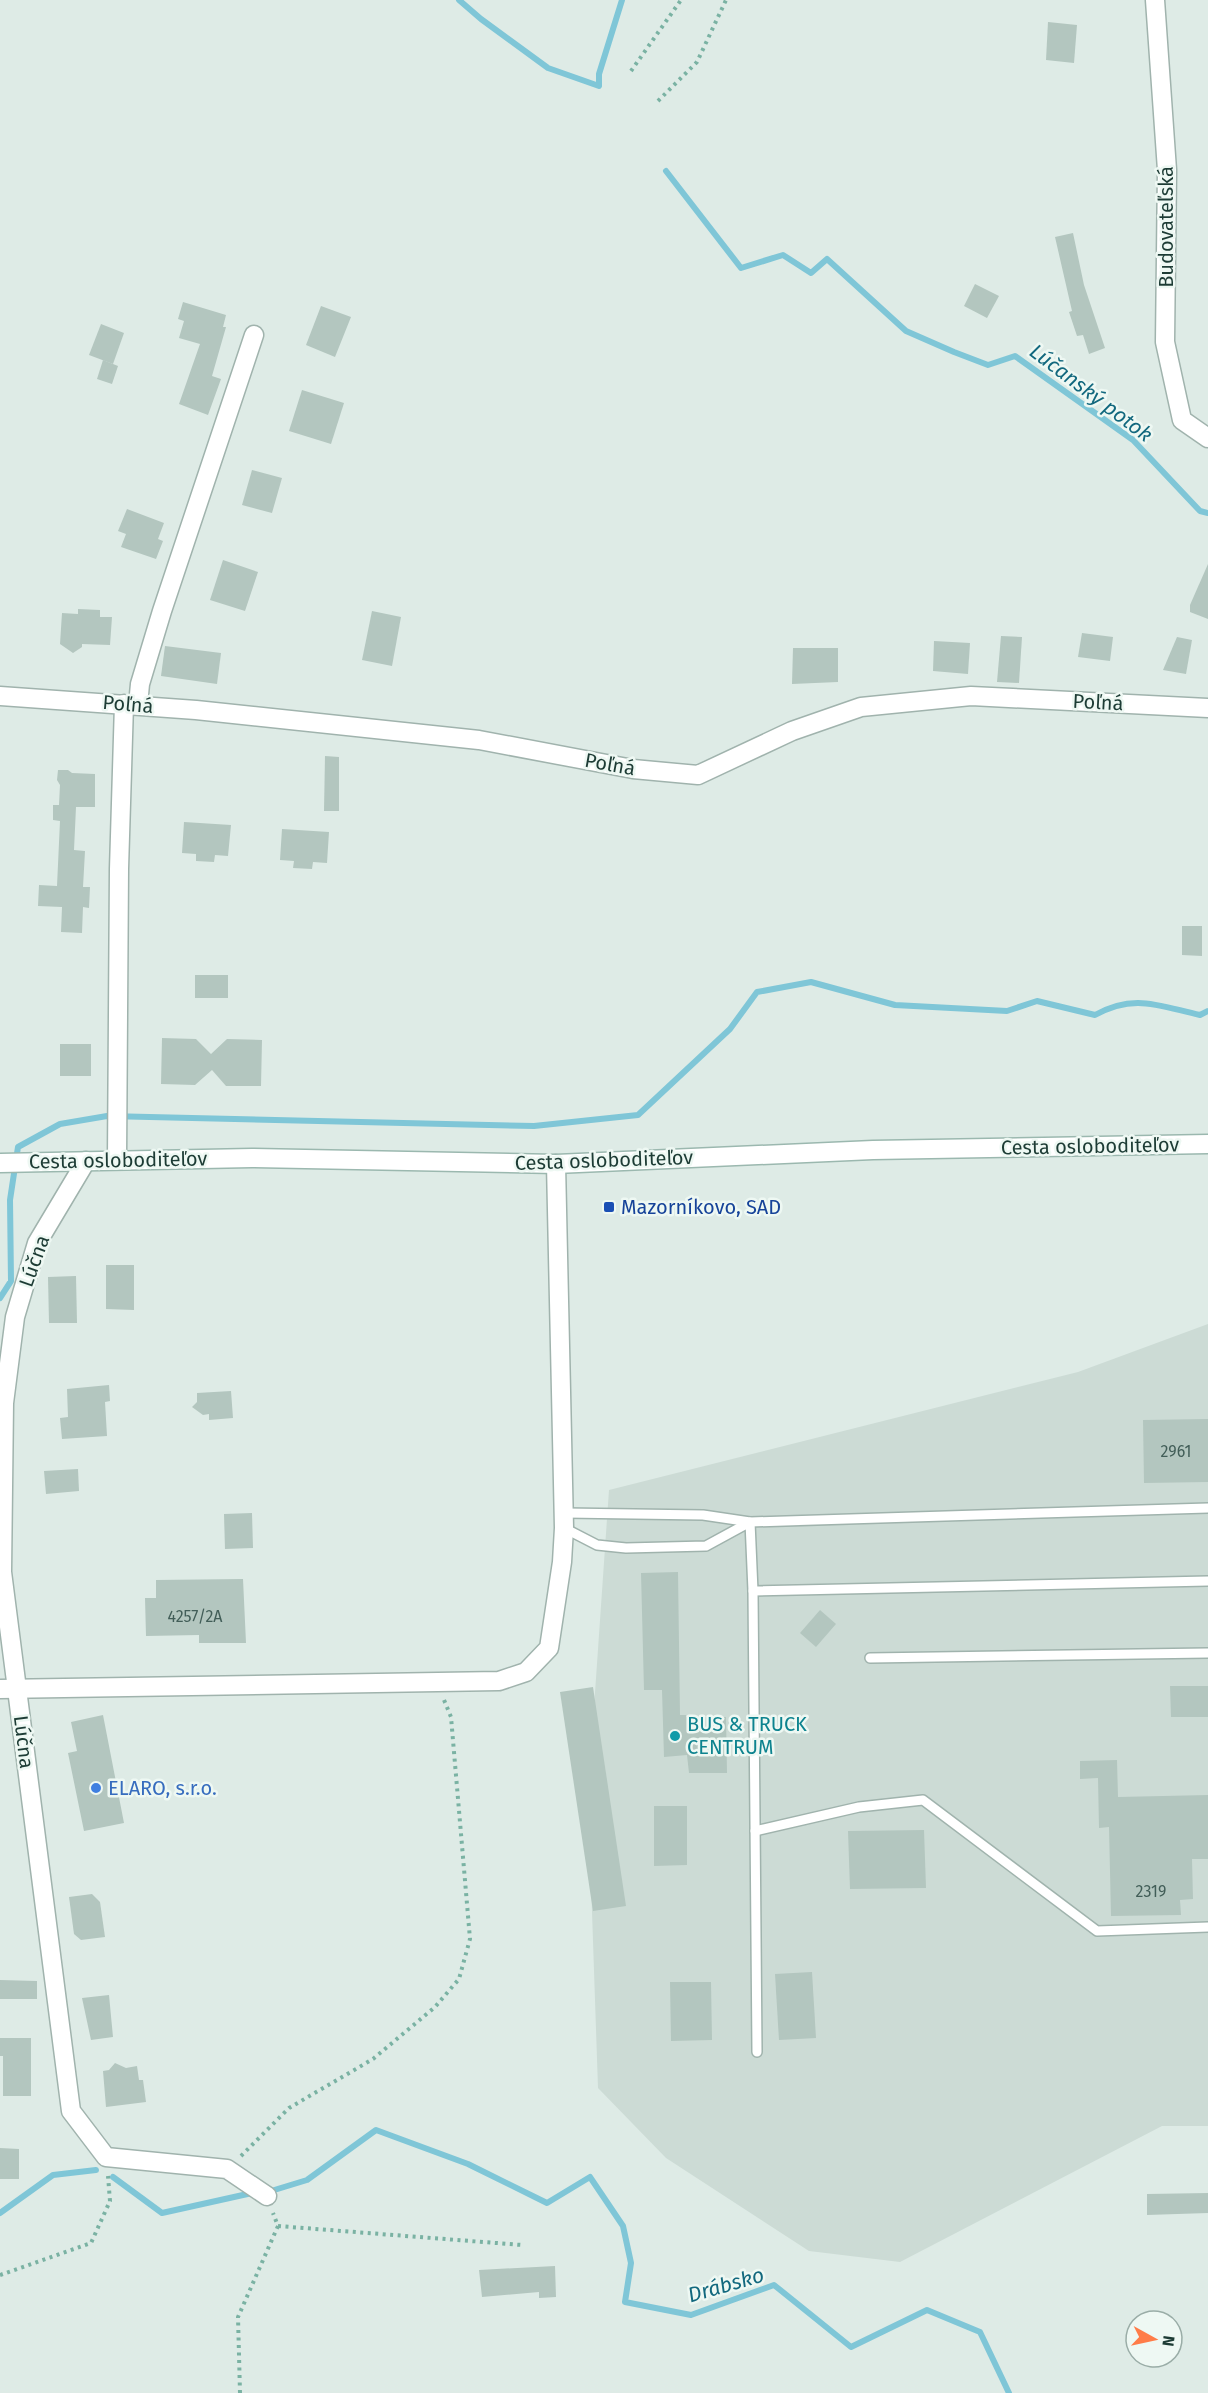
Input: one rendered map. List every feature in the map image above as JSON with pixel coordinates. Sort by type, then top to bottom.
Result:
[{"type":"street","name":"Budovateľská","points":[[1155,0],[1167,170],[1165,342],[1182,420],[1208,438]]},
{"type":"street","points":[[117,1160],[119,870],[131,704],[140,684],[254,335]]},
{"type":"street","name":"Poľná","points":[[0,696],[131,704],[479,740],[633,769],[698,775],[792,731],[861,707],[971,696],[1208,708]]},
{"type":"street","name":"Cesta osloboditeľov","points":[[0,1162],[252,1158],[556,1164],[873,1150],[1208,1144]]},
{"type":"street","name":"Lúčna","points":[[86,1161],[37,1243],[15,1317],[4,1403],[2,1572],[9,1688],[71,2111],[106,2157]]},
{"type":"street","points":[[9,1688],[499,1681],[526,1672],[549,1648],[562,1562],[565,1520],[556,1164]]},
{"type":"street","points":[[106,2157],[227,2169],[267,2196]]},
{"type":"lane","points":[[565,1520],[703,1515],[750,1522],[1208,1508]]},
{"type":"lane","points":[[565,1520],[597,1545],[626,1548],[706,1546],[750,1522]]},
{"type":"lane","points":[[750,1522],[753,1591],[757,2052]]},
{"type":"lane","points":[[753,1591],[1208,1581]]},
{"type":"lane","points":[[870,1658],[1208,1653]]},
{"type":"lane","points":[[755,1831],[859,1807],[923,1800],[1097,1931],[1208,1927]]},
{"type":"path","points":[[632,71],[681,0]]},
{"type":"path","points":[[658,101],[697,62],[726,0]]},
{"type":"path","points":[[227,2169],[289,2108],[373,2059],[435,2007],[459,1979],[470,1939],[451,1717],[436,1681]]},
{"type":"path","points":[[0,2275],[91,2243],[110,2201],[106,2157]]},
{"type":"path","points":[[240,2393],[238,2317],[278,2226],[267,2196]]},
{"type":"path","points":[[278,2226],[522,2245]]},
{"type":"shaded area","points":[[1208,1324],[1208,2126],[1162,2126],[900,2262],[809,2251],[666,2158],[598,2088],[588,1794],[609,1490],[1078,1372]]},
{"type":"building","points":[[1048,22],[1077,25],[1074,63],[1046,60]]},
{"type":"building","points":[[1073,233],[1084,285],[1105,348],[1089,354],[1083,335],[1077,336],[1069,312],[1072,311],[1055,237]]},
{"type":"building","points":[[975,284],[999,296],[987,318],[964,306]]},
{"type":"building","points":[[183,302],[226,315],[223,327],[226,327],[212,376],[221,379],[208,415],[179,404],[200,344],[179,338],[184,321],[178,319]]},
{"type":"building","points":[[321,306],[351,317],[335,357],[306,345]]},
{"type":"building","points":[[101,324],[124,333],[113,364],[89,355]]},
{"type":"building","points":[[103,360],[118,366],[112,384],[97,379]]},
{"type":"building","points":[[302,390],[344,403],[331,444],[289,431]]},
{"type":"building","points":[[252,470],[282,478],[272,513],[242,505]]},
{"type":"building","points":[[127,509],[164,523],[158,539],[163,541],[156,559],[121,547],[126,534],[118,531]]},
{"type":"building","points":[[223,560],[258,572],[245,611],[210,600]]},
{"type":"building","points":[[1208,564],[1208,619],[1190,612],[1190,605]]},
{"type":"building","points":[[78,609],[100,610],[100,617],[112,617],[110,645],[82,644],[82,647],[73,653],[60,644],[62,613],[78,614]]},
{"type":"building","points":[[372,611],[401,617],[392,666],[362,660]]},
{"type":"building","points":[[1082,633],[1113,637],[1110,661],[1078,657]]},
{"type":"building","points":[[1001,636],[1022,637],[1019,683],[997,682]]},
{"type":"building","points":[[1177,637],[1192,640],[1186,674],[1163,670]]},
{"type":"building","points":[[934,641],[970,643],[968,674],[933,671]]},
{"type":"building","points":[[165,646],[221,653],[217,684],[161,676]]},
{"type":"building","points":[[793,648],[838,648],[838,682],[792,684]]},
{"type":"building","points":[[325,756],[339,757],[339,811],[324,811]]},
{"type":"building","points":[[58,770],[95,774],[95,807],[76,807],[74,850],[85,851],[83,887],[90,887],[89,908],[83,907],[82,933],[61,932],[62,907],[38,906],[39,885],[57,886],[60,821],[53,820],[53,805],[59,805]]},
{"type":"building","points":[[184,822],[231,825],[228,856],[215,855],[214,862],[196,861],[196,854],[182,853]]},
{"type":"building","points":[[282,829],[329,832],[327,863],[313,862],[312,869],[293,868],[294,861],[280,860]]},
{"type":"building","points":[[1182,926],[1202,926],[1202,956],[1182,955]]},
{"type":"building","points":[[195,975],[228,975],[228,998],[195,998]]},
{"type":"building","points":[[162,1038],[196,1039],[211,1054],[227,1039],[262,1040],[261,1086],[226,1086],[212,1070],[195,1085],[161,1084]]},
{"type":"building","points":[[60,1044],[91,1044],[91,1076],[60,1076]]},
{"type":"building","points":[[106,1265],[134,1265],[134,1310],[106,1309]]},
{"type":"building","points":[[76,1276],[77,1323],[49,1323],[48,1277]]},
{"type":"building","points":[[109,1385],[110,1401],[105,1402],[107,1436],[62,1439],[60,1418],[68,1417],[67,1389]]},
{"type":"building","points":[[231,1391],[233,1418],[209,1420],[209,1414],[203,1415],[192,1407],[197,1402],[197,1393]]},
{"type":"building","points":[[1208,1419],[1208,1482],[1144,1483],[1143,1420]]},
{"type":"building","points":[[78,1469],[79,1491],[46,1494],[44,1471]]},
{"type":"building","points":[[252,1513],[253,1548],[225,1549],[224,1514]]},
{"type":"building","points":[[678,1572],[680,1715],[726,1717],[727,1773],[689,1773],[687,1755],[664,1757],[662,1690],[644,1690],[641,1573]]},
{"type":"building","points":[[243,1579],[246,1643],[199,1643],[199,1635],[146,1636],[145,1598],[156,1598],[156,1580]]},
{"type":"building","points":[[820,1610],[836,1624],[816,1647],[800,1633]]},
{"type":"building","points":[[1170,1686],[1208,1686],[1208,1717],[1171,1717]]},
{"type":"building","points":[[593,1687],[626,1906],[593,1911],[560,1692]]},
{"type":"building","name":"ELARO, s.r.o.","points":[[103,1715],[124,1823],[84,1831],[68,1753],[77,1751],[71,1722]]},
{"type":"building","points":[[1117,1760],[1118,1797],[1208,1795],[1208,1859],[1192,1859],[1193,1899],[1180,1900],[1181,1915],[1111,1916],[1109,1827],[1099,1828],[1098,1778],[1080,1779],[1080,1761]]},
{"type":"building","points":[[654,1806],[687,1806],[687,1865],[654,1866]]},
{"type":"building","points":[[924,1830],[926,1888],[850,1889],[848,1831]]},
{"type":"building","points":[[92,1894],[100,1902],[105,1937],[81,1940],[74,1934],[69,1897]]},
{"type":"building","points":[[812,1972],[816,2038],[779,2040],[775,1974]]},
{"type":"building","points":[[0,1980],[37,1981],[37,1999],[0,1999]]},
{"type":"building","points":[[670,1982],[711,1982],[712,2040],[671,2041]]},
{"type":"building","points":[[109,1995],[113,2037],[91,2040],[82,1998]]},
{"type":"building","points":[[0,2038],[31,2038],[31,2096],[3,2096],[3,2056],[0,2056]]},
{"type":"building","points":[[115,2063],[126,2068],[137,2066],[139,2080],[143,2080],[146,2102],[106,2107],[103,2071],[109,2070]]},
{"type":"building","points":[[0,2148],[19,2149],[19,2179],[0,2179]]},
{"type":"building","points":[[1208,2193],[1208,2213],[1147,2215],[1147,2194]]},
{"type":"building","points":[[555,2266],[556,2297],[539,2298],[539,2292],[482,2297],[479,2270]]},
{"type":"waterway","points":[[459,0],[548,68],[599,86],[599,74],[622,0]]},
{"type":"waterway","name":"Lúčanský potok","points":[[666,171],[741,268],[783,255],[811,273],[827,259],[906,331],[988,365],[1015,356],[1133,440],[1200,511],[1208,513]]},
{"type":"waterway","points":[[0,1298],[11,1281],[10,1200],[18,1147],[60,1124],[107,1116],[534,1126],[638,1115],[730,1029],[757,992],[811,982],[895,1005],[1007,1011],[1037,1001],[1095,1015],[1122,1004],[1147,1003],[1200,1015],[1208,1011]]},
{"type":"waterway","name":"Drábsko","points":[[271,2191],[307,2180],[376,2130],[468,2164],[547,2203],[590,2177],[623,2226],[631,2263],[625,2302],[691,2315],[774,2285],[851,2347],[927,2310],[980,2332],[1009,2393]]},
{"type":"waterway","name":"Drábsko","points":[[0,2213],[53,2175],[96,2170]]},
{"type":"waterway","name":"Drábsko","points":[[113,2177],[162,2213],[252,2193]]},
{"type":"place","name":"Mazorníkovo, SAD","points":[[609,1207]]},
{"type":"place","name":"BUS & TRUCK CENTRUM","points":[[675,1736]]},
{"type":"place","name":"ELARO, s.r.o.","points":[[96,1788]]}]
